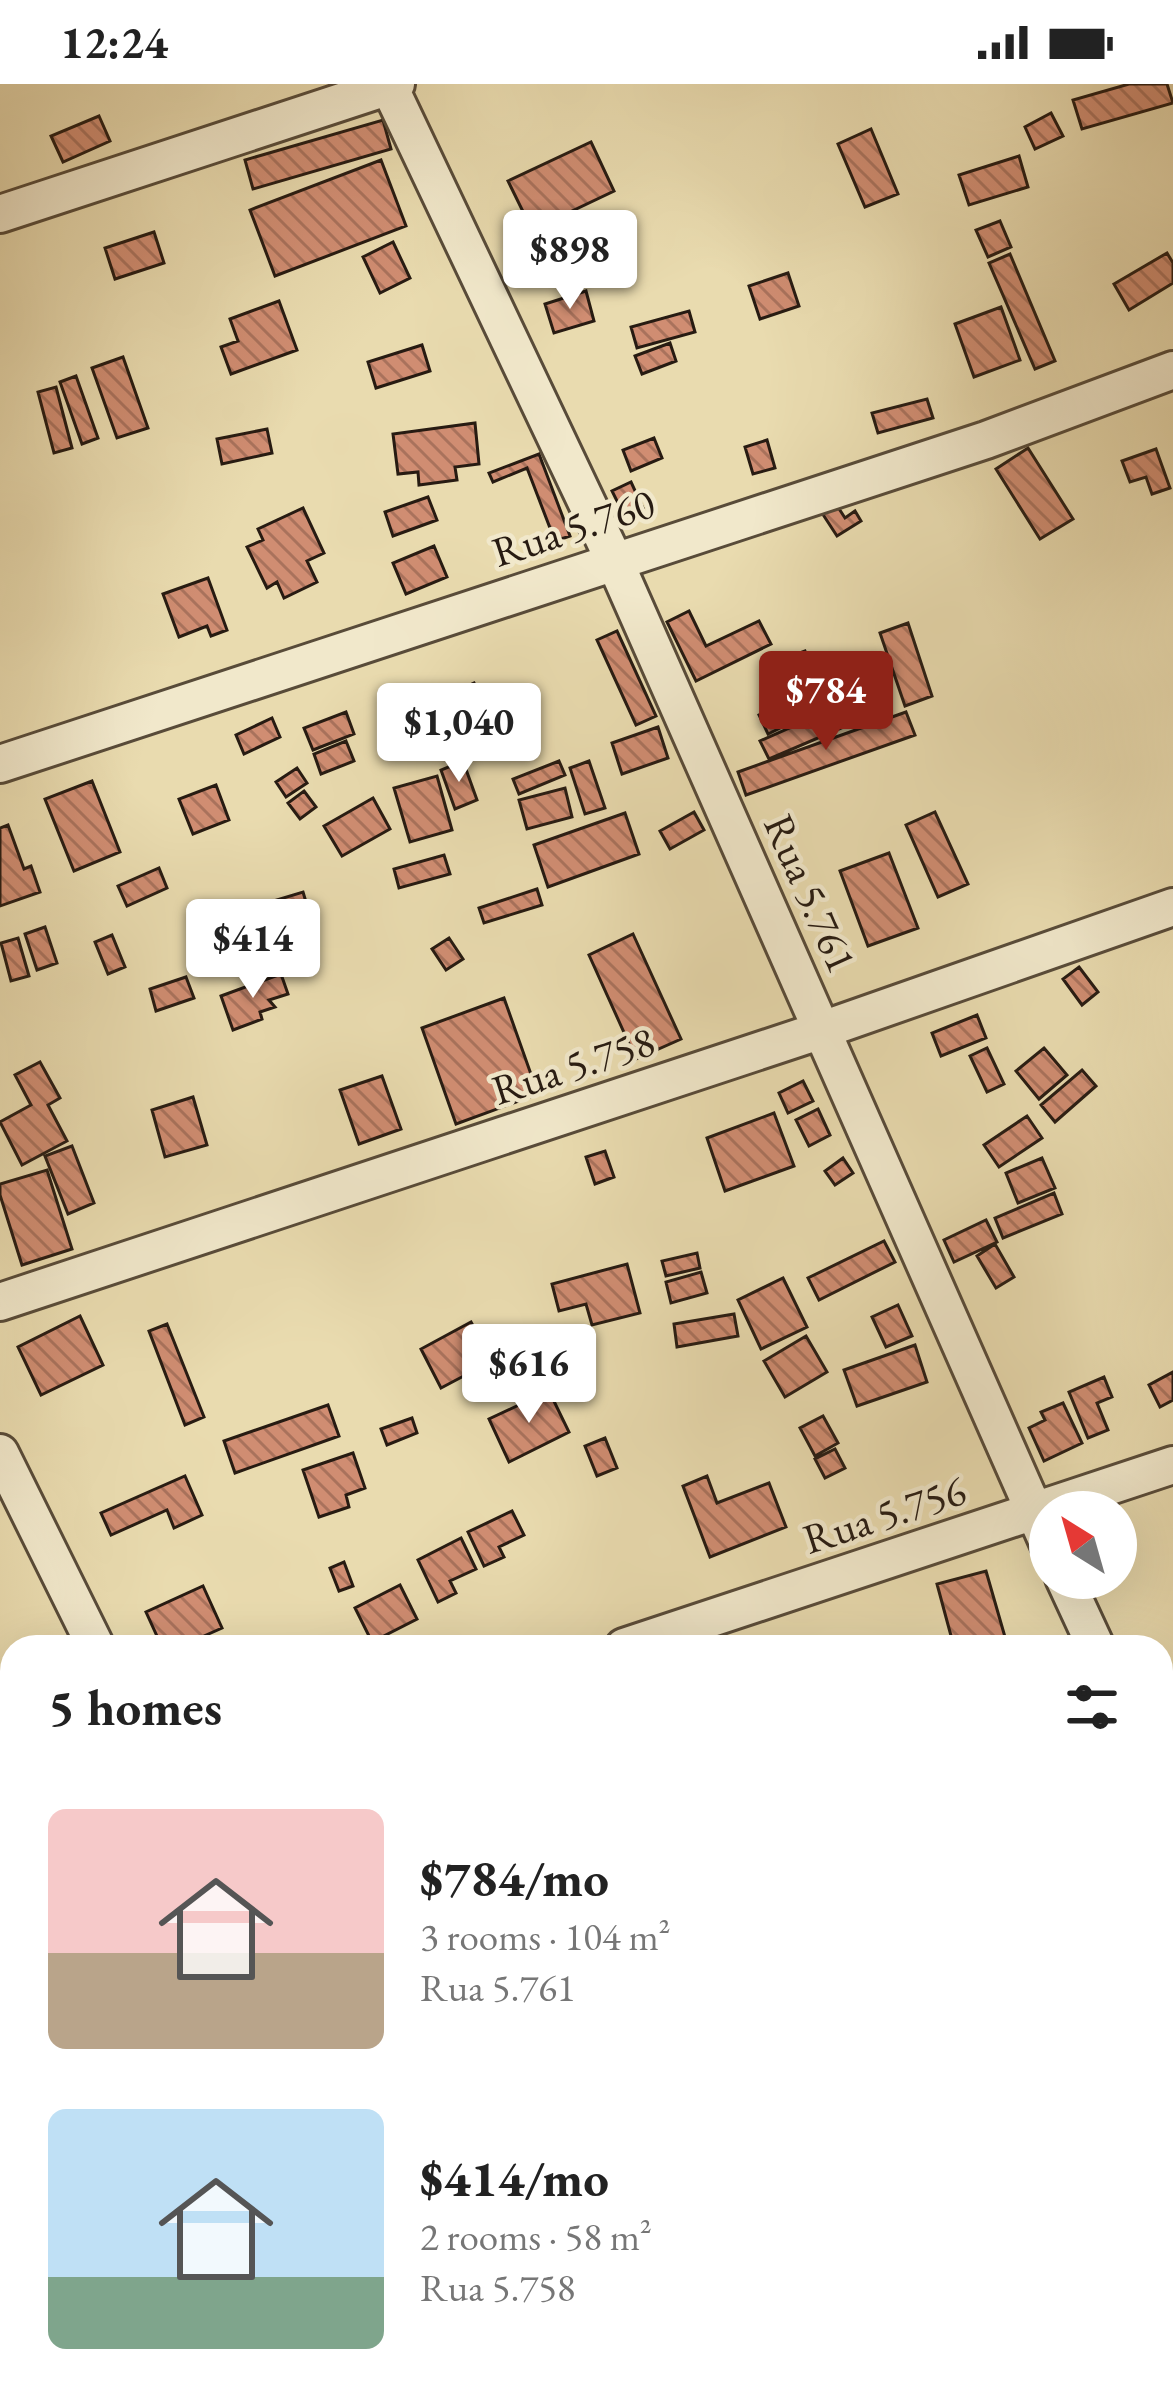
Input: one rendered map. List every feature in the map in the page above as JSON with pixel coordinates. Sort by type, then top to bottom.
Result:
[{"type":"street","points":[[0,214],[391,85]]},
{"type":"street","name":"Rua 5.761","points":[[391,85],[614,560],[1029,1501]]},
{"type":"street","name":"Rua 5.760","points":[[0,764],[986,440],[1173,370]]},
{"type":"street","name":"Rua 5.758","points":[[0,1302],[822,1030],[1173,907]]},
{"type":"street","points":[[0,1453],[90,1635]]},
{"type":"street","name":"Rua 5.756","points":[[1097,1491],[1173,1466]]},
{"type":"street","name":"Rua 5.756","points":[[660,1635],[1029,1514]]},
{"type":"street","points":[[1074,1599],[1090,1635]]},
{"type":"building","points":[[1129,84],[1167,84],[1173,103],[1082,129],[1073,100]]},
{"type":"building","points":[[1051,113],[1063,136],[1035,149],[1025,127]]},
{"type":"building","points":[[99,116],[110,141],[63,162],[51,136]]},
{"type":"building","points":[[383,120],[391,149],[253,189],[245,160]]},
{"type":"building","points":[[871,129],[898,194],[865,207],[838,144]]},
{"type":"building","points":[[591,142],[614,191],[532,230],[508,181]]},
{"type":"building","points":[[1019,156],[1028,187],[969,205],[959,175]]},
{"type":"building","points":[[381,160],[406,226],[275,276],[250,210]]},
{"type":"building","points":[[1000,221],[1011,247],[988,257],[976,230]]},
{"type":"building","points":[[154,232],[164,263],[115,279],[105,248]]},
{"type":"building","points":[[393,242],[410,278],[380,293],[363,257]]},
{"type":"building","points":[[1167,253],[1173,263],[1173,283],[1129,310],[1114,284]]},
{"type":"building","points":[[1010,254],[1055,361],[1035,369],[989,263]]},
{"type":"building","points":[[788,273],[799,306],[760,319],[749,286]]},
{"type":"building","points":[[586,291],[594,321],[554,333],[545,304]]},
{"type":"building","points":[[279,301],[297,350],[231,374],[221,347],[238,341],[230,319]]},
{"type":"building","points":[[1001,307],[1020,360],[974,377],[955,324]]},
{"type":"building","points":[[689,311],[695,332],[637,348],[631,327]]},
{"type":"building","points":[[670,343],[676,361],[642,374],[635,356]]},
{"type":"building","points":[[422,345],[430,371],[376,388],[368,362]]},
{"type":"building","points":[[123,357],[148,428],[117,438],[92,368]]},
{"type":"building","points":[[76,376],[98,438],[82,444],[60,382]]},
{"type":"building","points":[[56,387],[72,448],[54,453],[38,392]]},
{"type":"building","points":[[927,399],[933,418],[878,433],[872,413]]},
{"type":"building","points":[[475,423],[479,464],[455,467],[457,480],[419,485],[418,472],[398,474],[393,434]]},
{"type":"building","points":[[267,429],[272,453],[222,464],[217,439]]},
{"type":"building","points":[[654,438],[662,458],[631,471],[623,450]]},
{"type":"building","points":[[767,440],[775,468],[753,474],[745,447]]},
{"type":"building","points":[[1028,448],[1073,519],[1040,539],[996,469]]},
{"type":"building","points":[[1156,449],[1170,488],[1152,494],[1146,477],[1130,482],[1122,461]]},
{"type":"building","points":[[539,454],[570,536],[555,541],[527,468],[493,482],[489,473]]},
{"type":"building","points":[[631,482],[643,508],[625,517],[612,491]]},
{"type":"building","points":[[428,497],[437,520],[393,536],[385,512]]},
{"type":"building","points":[[836,504],[845,518],[855,511],[861,521],[837,536],[822,513]]},
{"type":"building","points":[[303,508],[324,553],[307,561],[317,582],[284,598],[277,582],[267,588],[247,547],[263,540],[258,529]]},
{"type":"building","points":[[434,546],[447,577],[406,594],[393,563]]},
{"type":"building","points":[[208,578],[227,630],[211,636],[207,626],[179,637],[163,594]]},
{"type":"building","points":[[689,611],[706,646],[759,621],[771,644],[696,681],[667,622]]},
{"type":"building","points":[[908,623],[932,696],[905,706],[880,633]]},
{"type":"building","points":[[617,631],[656,716],[636,725],[597,640]]},
{"type":"building","points":[[805,651],[814,675],[772,691],[763,667]]},
{"type":"building","points":[[826,673],[840,701],[797,723],[789,706],[799,701],[793,689]]},
{"type":"building","points":[[474,683],[498,732],[478,742],[454,693]]},
{"type":"building","points":[[783,703],[792,722],[768,734],[759,715]]},
{"type":"building","points":[[837,707],[846,726],[769,759],[760,741]]},
{"type":"building","points":[[346,712],[354,734],[313,750],[304,728]]},
{"type":"building","points":[[906,712],[915,735],[746,795],[738,772]]},
{"type":"building","points":[[272,718],[280,737],[244,754],[236,735]]},
{"type":"building","points":[[658,727],[668,758],[622,774],[612,743]]},
{"type":"building","points":[[346,741],[354,761],[321,774],[314,754]]},
{"type":"building","points":[[463,761],[477,800],[455,809],[441,770]]},
{"type":"building","points":[[559,761],[565,775],[519,794],[513,779]]},
{"type":"building","points":[[589,761],[605,808],[585,814],[570,768]]},
{"type":"building","points":[[297,768],[307,783],[286,797],[276,782]]},
{"type":"building","points":[[437,776],[452,830],[410,842],[394,788]]},
{"type":"building","points":[[92,781],[120,852],[74,871],[45,799]]},
{"type":"building","points":[[216,785],[229,820],[193,834],[179,799]]},
{"type":"building","points":[[565,788],[572,817],[527,829],[519,800]]},
{"type":"building","points":[[304,791],[316,807],[300,819],[288,803]]},
{"type":"building","points":[[373,798],[390,829],[342,856],[324,826]]},
{"type":"building","points":[[694,812],[704,830],[670,849],[660,831]]},
{"type":"building","points":[[935,812],[968,884],[938,897],[906,825]]},
{"type":"building","points":[[625,813],[639,854],[548,887],[534,845]]},
{"type":"building","points":[[8,825],[24,869],[31,866],[40,892],[0,906],[0,828]]},
{"type":"building","points":[[889,853],[918,928],[868,946],[840,871]]},
{"type":"building","points":[[444,855],[450,874],[399,888],[394,869]]},
{"type":"building","points":[[159,868],[167,888],[127,906],[118,886]]},
{"type":"building","points":[[537,889],[542,905],[484,923],[479,908]]},
{"type":"building","points":[[303,892],[309,912],[233,935],[227,915]]},
{"type":"building","points":[[45,927],[57,963],[37,970],[25,934]]},
{"type":"building","points":[[252,931],[257,947],[212,960],[207,944]]},
{"type":"building","points":[[633,934],[681,1039],[636,1059],[589,955]]},
{"type":"building","points":[[112,935],[125,967],[108,974],[95,942]]},
{"type":"building","points":[[18,938],[29,976],[11,981],[1,943]]},
{"type":"building","points":[[449,938],[463,959],[446,970],[432,949]]},
{"type":"building","points":[[1079,967],[1098,992],[1082,1005],[1063,979]]},
{"type":"building","points":[[281,974],[288,994],[269,1000],[275,1007],[260,1012],[262,1019],[233,1030],[221,996]]},
{"type":"building","points":[[186,977],[194,998],[156,1011],[150,989]]},
{"type":"building","points":[[504,998],[538,1094],[456,1124],[422,1028]]},
{"type":"building","points":[[977,1015],[986,1038],[941,1056],[932,1033]]},
{"type":"building","points":[[987,1048],[1004,1084],[987,1092],[970,1056]]},
{"type":"building","points":[[1044,1048],[1067,1075],[1039,1099],[1016,1071]]},
{"type":"building","points":[[40,1062],[60,1098],[48,1105],[67,1141],[22,1165],[0,1122],[31,1105],[15,1075]]},
{"type":"building","points":[[1082,1070],[1096,1086],[1055,1122],[1041,1105]]},
{"type":"building","points":[[382,1076],[401,1129],[359,1144],[340,1090]]},
{"type":"building","points":[[803,1081],[813,1101],[788,1113],[779,1093]]},
{"type":"building","points":[[193,1097],[207,1145],[165,1157],[152,1110]]},
{"type":"building","points":[[818,1109],[830,1135],[809,1146],[796,1120]]},
{"type":"building","points":[[774,1113],[794,1166],[725,1191],[707,1138]]},
{"type":"building","points":[[1027,1116],[1042,1138],[999,1167],[984,1145]]},
{"type":"building","points":[[72,1146],[94,1203],[68,1214],[45,1156]]},
{"type":"building","points":[[605,1151],[614,1177],[595,1184],[586,1157]]},
{"type":"building","points":[[843,1158],[853,1173],[835,1185],[825,1171]]},
{"type":"building","points":[[1042,1158],[1055,1188],[1018,1203],[1006,1173]]},
{"type":"building","points":[[47,1170],[72,1249],[22,1265],[0,1184]]},
{"type":"building","points":[[1054,1193],[1062,1214],[1003,1238],[995,1218]]},
{"type":"building","points":[[986,1220],[997,1242],[954,1262],[944,1240]]},
{"type":"building","points":[[884,1241],[895,1262],[819,1300],[808,1278]]},
{"type":"building","points":[[995,1244],[1014,1277],[996,1288],[977,1256]]},
{"type":"building","points":[[697,1253],[700,1268],[666,1276],[662,1261]]},
{"type":"building","points":[[627,1264],[640,1313],[592,1325],[586,1304],[559,1311],[552,1284]]},
{"type":"building","points":[[701,1272],[707,1293],[671,1303],[666,1282]]},
{"type":"building","points":[[783,1278],[807,1327],[761,1349],[738,1300]]},
{"type":"building","points":[[898,1305],[912,1336],[886,1347],[872,1317]]},
{"type":"building","points":[[734,1314],[738,1336],[677,1347],[674,1324]]},
{"type":"building","points":[[80,1316],[103,1365],[41,1395],[18,1347]]},
{"type":"building","points":[[471,1322],[492,1361],[441,1388],[421,1349]]},
{"type":"building","points":[[167,1324],[204,1417],[185,1425],[149,1331]]},
{"type":"building","points":[[806,1336],[827,1372],[785,1397],[764,1361]]},
{"type":"building","points":[[915,1345],[927,1382],[857,1406],[844,1370]]},
{"type":"building","points":[[1173,1372],[1173,1400],[1160,1407],[1149,1385]]},
{"type":"building","points":[[1104,1377],[1112,1397],[1097,1403],[1108,1430],[1088,1438],[1069,1392]]},
{"type":"building","points":[[549,1391],[569,1432],[509,1462],[489,1419]]},
{"type":"building","points":[[1063,1403],[1082,1443],[1044,1461],[1029,1428],[1045,1420],[1041,1412]]},
{"type":"building","points":[[328,1405],[339,1436],[235,1473],[224,1441]]},
{"type":"building","points":[[823,1416],[838,1443],[815,1456],[800,1428]]},
{"type":"building","points":[[412,1418],[417,1433],[387,1445],[381,1429]]},
{"type":"building","points":[[605,1438],[617,1468],[597,1476],[585,1446]]},
{"type":"building","points":[[835,1449],[845,1468],[825,1478],[815,1459]]},
{"type":"building","points":[[353,1453],[365,1488],[346,1495],[349,1507],[319,1517],[303,1470]]},
{"type":"building","points":[[185,1476],[202,1515],[174,1528],[167,1510],[111,1535],[101,1513]]},
{"type":"building","points":[[707,1476],[717,1503],[769,1483],[786,1527],[710,1557],[683,1486]]},
{"type":"building","points":[[512,1511],[524,1535],[499,1547],[504,1557],[484,1566],[468,1532]]},
{"type":"building","points":[[461,1538],[476,1569],[450,1581],[456,1593],[438,1602],[418,1560]]},
{"type":"building","points":[[344,1562],[353,1586],[339,1591],[330,1568]]},
{"type":"building","points":[[986,1571],[1004,1635],[951,1635],[937,1584]]},
{"type":"building","points":[[400,1585],[417,1619],[386,1635],[368,1635],[355,1608]]},
{"type":"building","points":[[203,1586],[222,1628],[206,1635],[157,1635],[146,1612]]}]
